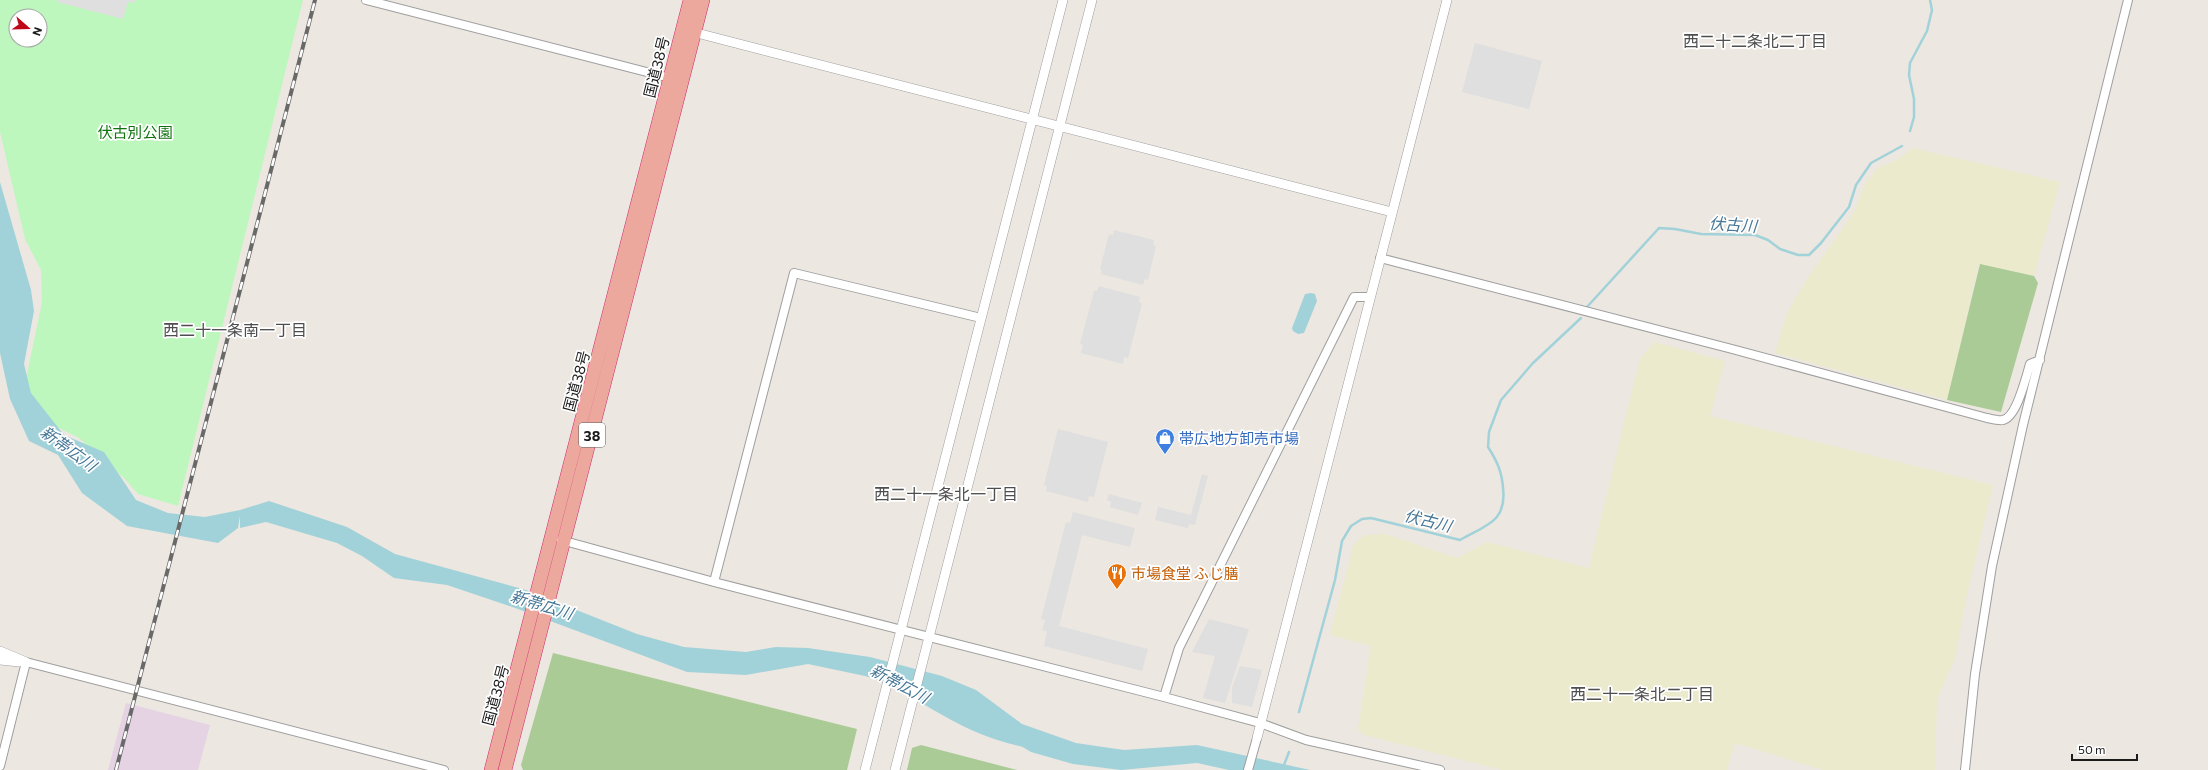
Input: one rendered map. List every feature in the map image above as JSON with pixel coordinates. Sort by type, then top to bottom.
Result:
[{"type":"highway","name":"国道38号","points":[[689,31],[690,0]]},
{"type":"highway","name":"国道38号","points":[[506,770],[534,634],[547,554],[689,31],[704,0]]},
{"type":"highway","name":"国道38号","points":[[491,770],[565,541],[676,80]]},
{"type":"street","points":[[366,0],[676,80]]},
{"type":"street","points":[[865,770],[1064,0]]},
{"type":"street","points":[[895,770],[1092,0]]},
{"type":"street","points":[[1248,770],[1447,0]]},
{"type":"street","points":[[1965,770],[1975,674],[1992,566],[2023,425],[2128,0]]},
{"type":"street","points":[[689,31],[1392,212]]},
{"type":"street","points":[[1380,258],[1732,349],[1987,418],[2002,420],[2009,417],[2015,409],[2030,364],[2040,360]]},
{"type":"street","points":[[714,582],[794,273],[981,318]]},
{"type":"street","points":[[1164,697],[1179,648],[1354,297],[1370,297]]},
{"type":"street","points":[[552,537],[714,582],[1164,697],[1260,723],[1306,740],[1440,770]]},
{"type":"street","points":[[0,651],[26,662],[444,770]]},
{"type":"street","points":[[0,660],[26,662]]},
{"type":"street","points":[[0,766],[26,662]]},
{"type":"shaded area","points":[[58,0],[135,0],[134,3],[128,2],[123,19],[57,2]]},
{"type":"shaded area","points":[[1475,43],[1542,61],[1529,109],[1462,92]]},
{"type":"shaded area","points":[[1114,230],[1154,240],[1153,245],[1156,246],[1148,280],[1145,279],[1143,285],[1101,274],[1102,270],[1100,269],[1109,234],[1113,235]]},
{"type":"shaded area","points":[[1099,286],[1140,297],[1139,302],[1142,303],[1128,358],[1124,357],[1123,364],[1081,353],[1083,345],[1080,344],[1094,291],[1097,291]]},
{"type":"shaded area","points":[[1058,429],[1108,442],[1094,497],[1089,496],[1088,502],[1046,491],[1047,486],[1044,485]]},
{"type":"shaded area","points":[[1202,474],[1208,476],[1195,525],[1189,524],[1188,528],[1155,520],[1158,507],[1191,515]]},
{"type":"shaded area","points":[[1109,494],[1142,503],[1138,515],[1110,507],[1111,502],[1107,500]]},
{"type":"shaded area","points":[[1073,512],[1135,528],[1130,547],[1082,535],[1059,626],[1148,649],[1142,671],[1044,646],[1047,631],[1042,630],[1045,620],[1041,619],[1066,522],[1070,523]]},
{"type":"shaded area","points":[[1209,619],[1249,629],[1225,703],[1203,698],[1215,656],[1192,652]]},
{"type":"shaded area","points":[[1240,666],[1262,670],[1252,707],[1232,703],[1232,688]]},
{"type":"shaded area","points":[[126,703],[210,725],[198,770],[108,770]]},
{"type":"green space","name":"伏古別公園","points":[[0,0],[303,0],[178,506],[138,494],[124,478],[79,438],[57,427],[33,408],[26,379],[42,302],[41,270],[25,239],[0,132]]},
{"type":"green space","points":[[1913,148],[2060,182],[2034,276],[1979,264],[1947,400],[1775,353],[1787,313],[1807,279],[1854,212],[1866,182],[1879,167],[1895,161]]},
{"type":"green space","points":[[1980,264],[2034,276],[2038,283],[2001,412],[1947,400]]},
{"type":"green space","points":[[1655,342],[1725,361],[1710,416],[1993,485],[1966,599],[1955,659],[1937,699],[1935,770],[1823,770],[1735,743],[1727,770],[1502,770],[1364,735],[1358,729],[1371,646],[1330,635],[1354,544],[1365,535],[1385,534],[1457,558],[1487,542],[1589,568],[1640,358]]},
{"type":"green space","points":[[553,653],[857,729],[847,770],[523,770],[521,765]]},
{"type":"green space","points":[[921,745],[1017,770],[907,770],[912,748]]},
{"type":"water","points":[[0,182],[31,290],[34,311],[24,364],[31,393],[64,435],[104,452],[136,500],[168,513],[205,517],[240,510],[269,501],[347,527],[395,554],[526,590],[637,634],[684,647],[746,652],[776,647],[808,648],[870,657],[942,676],[976,690],[1022,724],[1076,743],[1124,750],[1197,745],[1310,770],[1229,770],[1197,763],[1121,770],[1073,764],[1031,752],[942,699],[865,676],[808,664],[746,675],[687,672],[518,609],[447,585],[394,578],[362,556],[337,543],[266,522],[240,528],[240,516],[238,528],[218,543],[127,526],[82,493],[58,455],[29,441],[10,399],[0,353]]},
{"type":"water","points":[[1305,294],[1315,294],[1317,301],[1304,333],[1298,334],[1293,331],[1292,328]]},
{"type":"waterway","name":"伏古川","points":[[1910,131],[1914,117],[1914,99],[1909,75],[1910,63],[1927,31],[1932,10],[1930,0]]},
{"type":"waterway","name":"伏古川","points":[[1587,307],[1659,228],[1675,229],[1701,234],[1755,235],[1768,240],[1780,249],[1798,255],[1809,255],[1821,243],[1849,207],[1856,185],[1871,163],[1902,146]]},
{"type":"waterway","name":"伏古川","points":[[1299,712],[1335,580],[1342,541],[1351,526],[1362,519],[1371,518],[1460,540],[1493,521],[1502,508],[1503,488],[1502,477],[1494,457],[1488,447],[1489,432],[1501,400],[1533,363],[1581,318]]},
{"type":"waterway","name":"新帯広川","points":[[901,682],[976,724],[1026,739]]},
{"type":"waterway","name":"伏古川","points":[[1282,770],[1289,752]]},
{"type":"railway","points":[[116,770],[315,0]]},
{"type":"place","name":"帯広地方卸売市場","points":[[1165,455]]},
{"type":"place","name":"市場食堂 ふじ膳","points":[[1117,590]]},
{"type":"district","name":"西二十二条北二丁目","points":[[1755,40]]},
{"type":"district","name":"西二十一条南一丁目","points":[[235,329]]},
{"type":"district","name":"西二十一条北一丁目","points":[[946,493]]},
{"type":"district","name":"西二十一条北二丁目","points":[[1642,693]]}]
